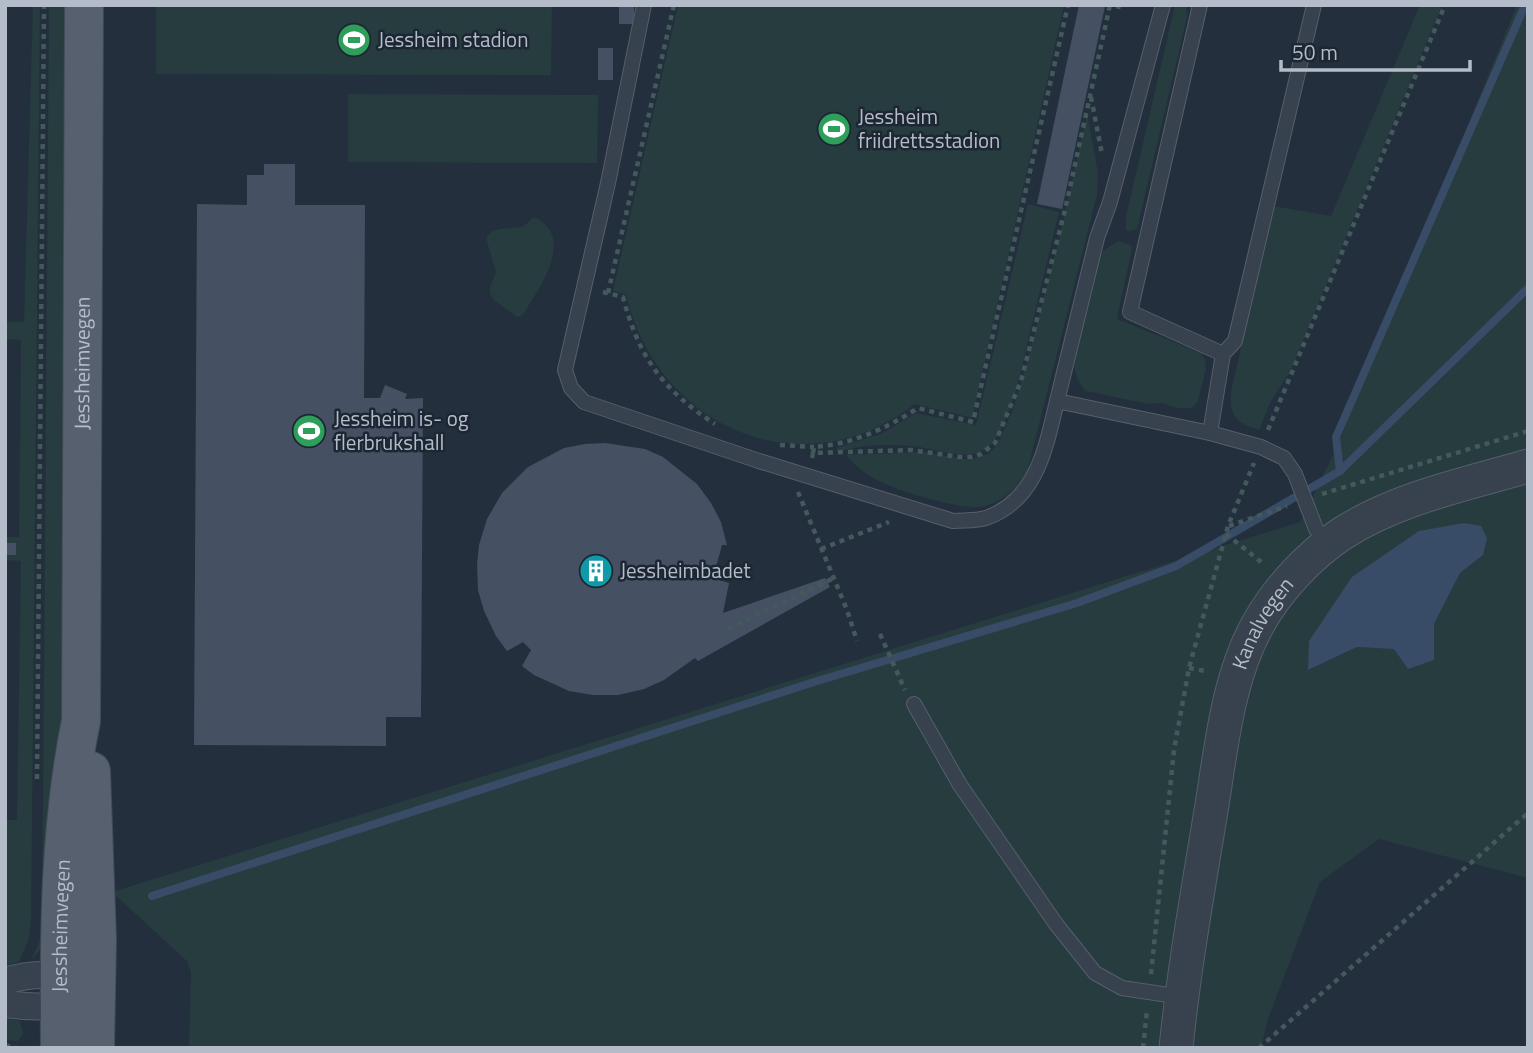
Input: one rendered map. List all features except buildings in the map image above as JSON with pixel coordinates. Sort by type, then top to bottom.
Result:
[{"type":"main road","name":"Jessheimvegen","points":[[60,1048],[69,777],[80,721],[85,5]]},
{"type":"main road","name":"Jessheimvegen","points":[[80,721],[92,778],[95,1048]]},
{"type":"street","name":"Kanalvegen","points":[[1175,1048],[1189,933],[1223,738],[1242,659],[1266,610],[1328,544],[1369,519],[1419,498],[1528,466]]},
{"type":"street","points":[[5,981],[27,975],[60,991]]},
{"type":"street","points":[[5,1004],[27,1007],[60,991],[96,989]]},
{"type":"lane","points":[[644,5],[565,370],[570,388],[584,402],[760,461],[953,521],[985,518],[1011,506],[1030,484],[1043,459],[1097,238],[1110,202],[1163,5]]},
{"type":"lane","points":[[1200,5],[1130,312],[1223,354]]},
{"type":"lane","points":[[1210,433],[1223,354],[1235,341],[1314,5]]},
{"type":"lane","points":[[1057,401],[1210,433],[1261,447],[1284,458],[1295,474],[1316,529],[1328,544]]},
{"type":"lane","points":[[914,704],[960,785],[1056,924],[1095,973],[1122,988],[1182,997]]},
{"type":"path","points":[[37,786],[44,5]]},
{"type":"path","points":[[608,293],[674,5]]},
{"type":"path","points":[[813,450],[860,439],[893,424],[918,408],[973,422],[1068,5]]},
{"type":"path","points":[[776,444],[813,450],[911,450],[972,457],[981,454],[995,443],[1021,381],[1065,210],[1110,5]]},
{"type":"path","points":[[1143,1048],[1174,750],[1189,668],[1228,526],[1445,5]]},
{"type":"path","points":[[1090,93],[1110,202]]},
{"type":"path","points":[[584,287],[623,297],[633,330],[652,367],[687,406],[718,426]]},
{"type":"path","points":[[1228,526],[1528,431]]},
{"type":"path","points":[[809,476],[813,450]]},
{"type":"path","points":[[790,470],[857,641]]},
{"type":"path","points":[[821,549],[919,511]]},
{"type":"path","points":[[728,629],[834,578]]},
{"type":"path","points":[[880,634],[900,682],[914,704]]},
{"type":"path","points":[[1189,668],[1205,671]]},
{"type":"path","points":[[1259,1048],[1528,813]]},
{"type":"path","points":[[5,1045],[16,1048]]},
{"type":"green space","points":[[33,5],[40,5],[31,922],[29,938],[19,962],[5,966],[5,820],[17,820],[21,561],[5,560],[5,537],[19,537],[21,340],[5,339],[5,322],[24,322]]},
{"type":"green space","points":[[49,5],[67,5],[63,683],[49,940],[32,959],[41,937]]},
{"type":"green space","name":"Jessheim stadion","points":[[156,5],[552,5],[551,75],[156,74]]},
{"type":"green space","points":[[678,5],[1064,5],[972,418],[915,404],[872,430],[827,442],[783,443],[740,432],[702,411],[668,380],[643,341],[626,294],[613,291]]},
{"type":"green space","points":[[1175,5],[1186,5],[1187,17],[1137,229],[1129,231],[1126,230],[1126,217]]},
{"type":"green space","points":[[1420,5],[1442,5],[1290,372],[1270,403],[1259,430],[1251,427],[1239,421],[1233,413],[1231,392],[1273,206],[1331,216]]},
{"type":"green space","points":[[1517,5],[1528,5],[1528,878],[1379,839],[1320,882],[1268,1019],[1261,1048],[189,1048],[191,972],[187,961],[112,892],[1300,522],[1335,451]],"holes":[[[1483,555],[1460,573],[1434,624],[1434,660],[1394,648],[1357,647],[1308,670]]]},
{"type":"green space","points":[[348,94],[598,95],[597,163],[348,162]]},
{"type":"green space","points":[[1087,114],[1098,173],[1097,195],[1027,472],[1007,495],[980,507],[927,498],[875,479],[846,455],[922,452],[970,460],[988,454],[997,445],[1013,410],[1026,366],[1060,235]]},
{"type":"green space","points":[[1028,204],[1059,212],[1016,391],[997,437],[987,448],[970,454],[894,445],[865,446],[838,452],[836,448],[881,434],[916,413],[976,425]]},
{"type":"green space","points":[[534,217],[547,226],[553,237],[554,250],[538,290],[524,313],[517,317],[493,299],[490,293],[496,272],[486,238],[493,231],[522,226]]},
{"type":"green space","points":[[1118,241],[1131,245],[1132,249],[1117,319],[1201,353],[1205,359],[1206,370],[1197,403],[1191,408],[1176,408],[1163,403],[1149,404],[1086,391],[1078,381],[1072,359],[1098,260],[1103,251]]},
{"type":"green space","points":[[5,1018],[20,1021],[23,1034],[18,1041],[5,1040]]},
{"type":"water","points":[[1464,523],[1481,526],[1487,538],[1483,555],[1460,573],[1434,624],[1434,660],[1408,669],[1394,649],[1357,647],[1308,670],[1309,641],[1352,577],[1419,531]]},
{"type":"waterway","points":[[1340,471],[1336,437],[1525,5]]},
{"type":"waterway","points":[[152,896],[814,682],[1077,603],[1176,566],[1340,471],[1528,288]]},
{"type":"place","name":"Jessheim stadion","points":[[354,40]]},
{"type":"place","name":"Jessheim friidrettsstadion","points":[[834,129]]},
{"type":"place","name":"Jessheim is- og flerbrukshall","points":[[309,431]]},
{"type":"place","name":"Jessheimbadet","points":[[596,571]]}]
